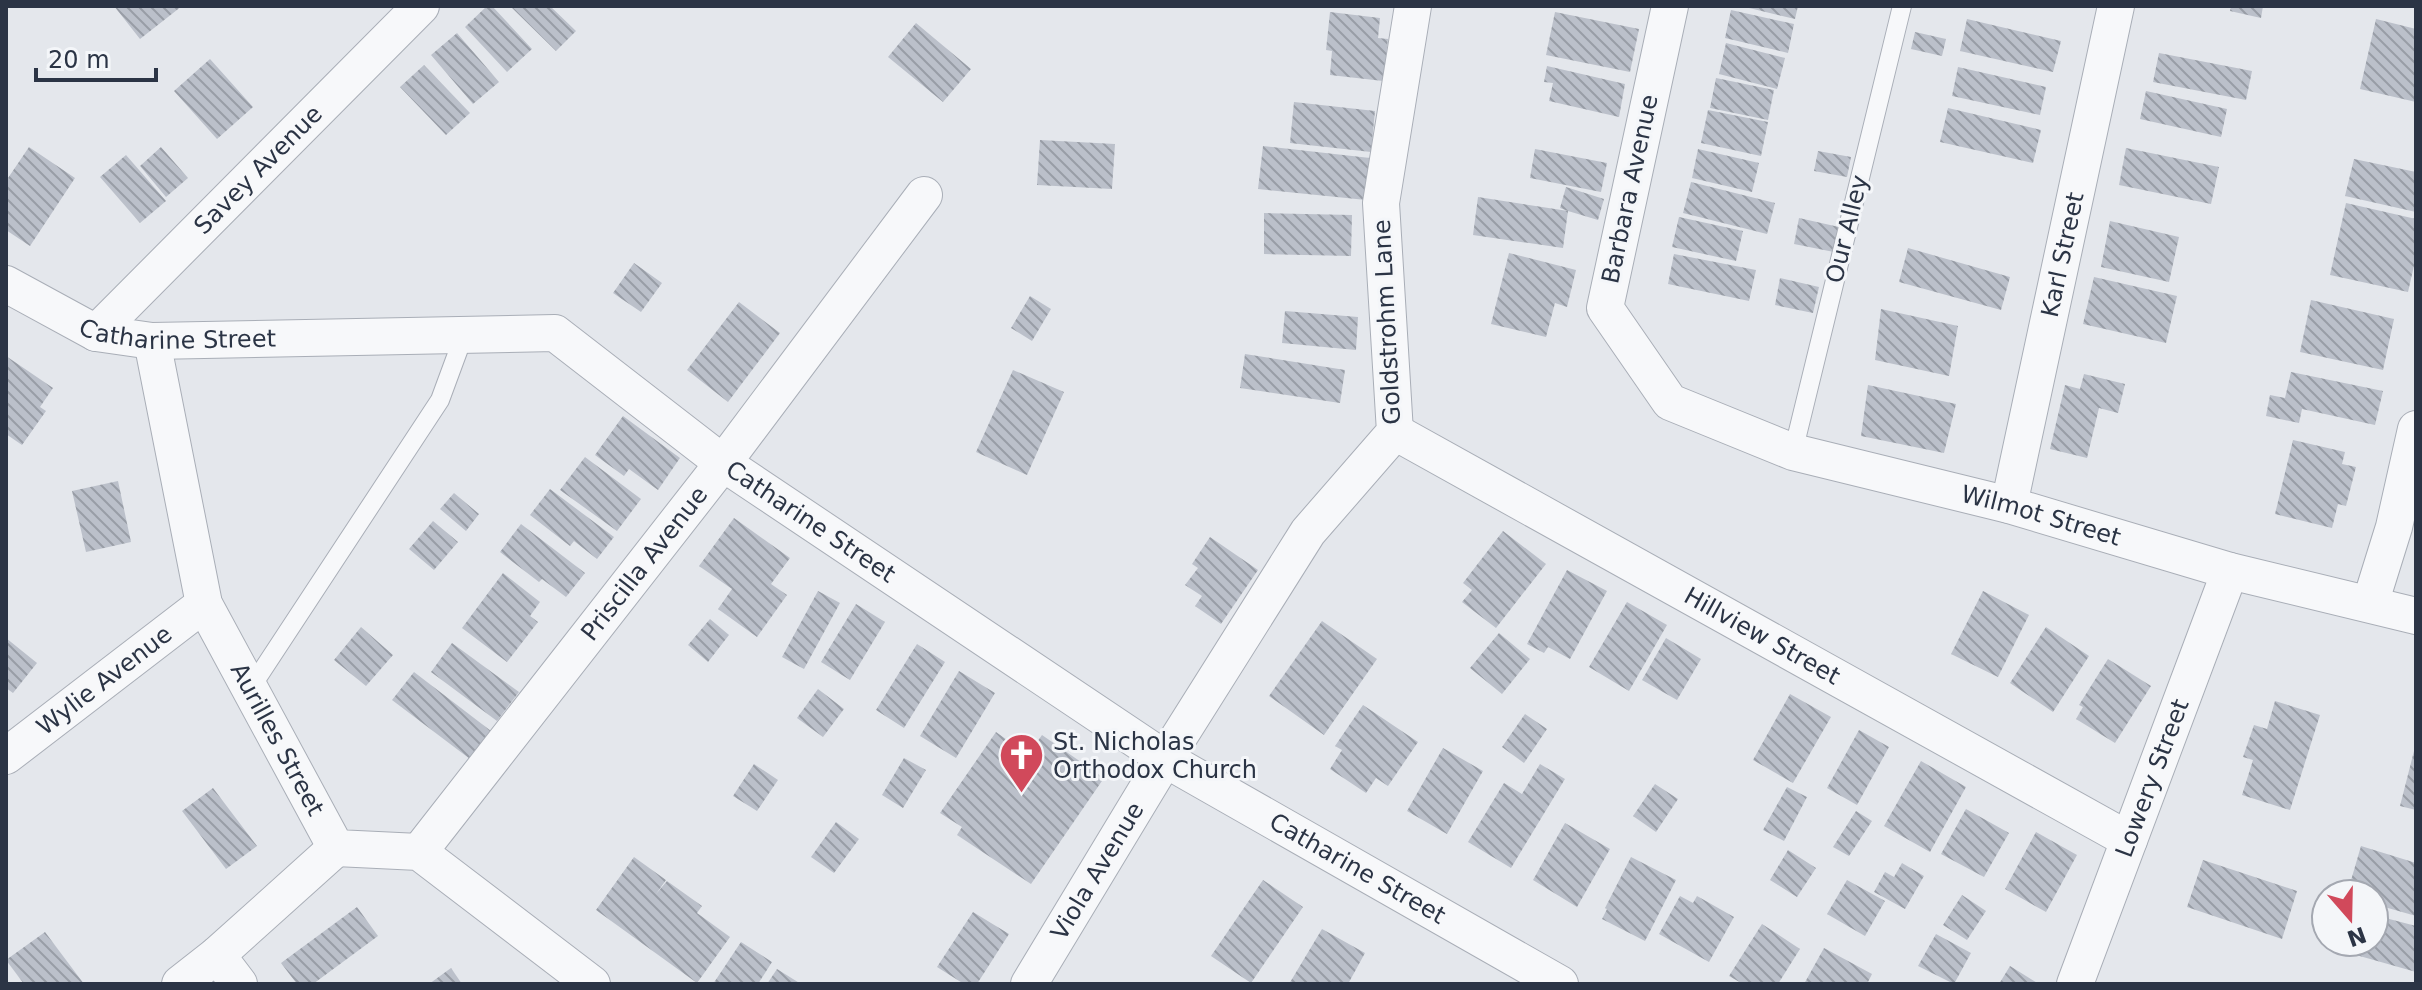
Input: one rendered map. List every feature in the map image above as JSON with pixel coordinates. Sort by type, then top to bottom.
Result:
[{"type":"street","name":"Savey Avenue","points":[[96,333],[421,6]]},
{"type":"street","name":"Goldstrohm Lane","points":[[1165,759],[1308,532],[1395,432],[1381,203],[1413,6]]},
{"type":"street","name":"Barbara Avenue","points":[[1670,6],[1605,308],[1670,402]]},
{"type":"street","name":"Karl Street","points":[[2009,505],[2116,6]]},
{"type":"street","name":"Priscilla Avenue","points":[[419,852],[723,463],[924,195]]},
{"type":"street","name":"Catharine Street","points":[[6,284],[96,333],[152,341],[555,333],[723,463],[1165,759],[1560,984]]},
{"type":"street","name":"Aurilles Street","points":[[152,341],[204,604],[336,848]]},
{"type":"street","name":"Wilmot Street","points":[[1670,402],[1793,452],[2009,505],[2230,571],[2416,616]]},
{"type":"street","points":[[2370,604],[2394,527],[2416,429]]},
{"type":"street","name":"Hillview Street","points":[[1395,432],[2129,840]]},
{"type":"street","name":"Lowery Street","points":[[2075,984],[2230,571]]},
{"type":"street","name":"Wylie Avenue","points":[[6,756],[204,604]]},
{"type":"street","name":"Viola Avenue","points":[[1029,984],[1165,759]]},
{"type":"street","points":[[180,984],[217,955],[336,848],[419,852],[592,984]]},
{"type":"street","points":[[217,955],[239,984]]},
{"type":"lane","name":"Our Alley","points":[[1793,452],[1902,6]]},
{"type":"lane","points":[[250,689],[440,400],[464,335]]},
{"type":"building","points":[[114,6],[182,6],[140,39]]},
{"type":"building","points":[[487,6],[492,6],[532,49],[507,72],[465,27]]},
{"type":"building","points":[[510,6],[550,6],[576,31],[556,51]]},
{"type":"building","points":[[1741,6],[1798,6],[1795,19]]},
{"type":"building","points":[[2231,6],[2263,6],[2261,18],[2230,11]]},
{"type":"building","points":[[1731,10],[1794,24],[1788,53],[1725,38]]},
{"type":"building","points":[[1330,12],[1380,18],[1378,38],[1388,39],[1383,81],[1330,75],[1332,51],[1326,50]]},
{"type":"building","points":[[1555,12],[1639,29],[1630,72],[1546,55]]},
{"type":"building","points":[[1967,19],[2061,41],[2053,72],[1960,51]]},
{"type":"building","points":[[2376,19],[2416,29],[2416,102],[2360,89]]},
{"type":"building","points":[[916,23],[971,69],[943,102],[888,57]]},
{"type":"building","points":[[1915,32],[1946,39],[1942,56],[1911,49]]},
{"type":"building","points":[[457,33],[499,82],[473,104],[431,55]]},
{"type":"building","points":[[1726,43],[1785,58],[1777,89],[1719,74]]},
{"type":"building","points":[[2159,53],[2252,71],[2246,100],[2153,82]]},
{"type":"building","points":[[210,59],[253,107],[217,139],[174,91]]},
{"type":"building","points":[[424,65],[470,113],[446,135],[400,87]]},
{"type":"building","points":[[1547,66],[1625,84],[1619,117],[1549,101],[1553,83],[1544,82]]},
{"type":"building","points":[[1958,67],[2046,87],[2040,115],[1952,96]]},
{"type":"building","points":[[1716,78],[1774,90],[1768,120],[1710,108]]},
{"type":"building","points":[[2146,91],[2227,109],[2221,137],[2140,119]]},
{"type":"building","points":[[1294,102],[1375,111],[1371,152],[1290,143]]},
{"type":"building","points":[[1948,108],[2041,130],[2033,163],[1940,142]]},
{"type":"building","points":[[1708,110],[1768,122],[1761,156],[1701,143]]},
{"type":"building","points":[[1040,140],[1115,144],[1112,189],[1037,185]]},
{"type":"building","points":[[1263,146],[1370,158],[1366,200],[1258,189]]},
{"type":"building","points":[[29,147],[75,178],[30,246],[6,230],[6,181]]},
{"type":"building","points":[[161,147],[188,178],[166,197],[140,166]]},
{"type":"building","points":[[2126,148],[2219,167],[2211,204],[2119,185]]},
{"type":"building","points":[[1535,149],[1607,163],[1601,192],[1530,178]]},
{"type":"building","points":[[1698,149],[1759,163],[1752,192],[1692,178]]},
{"type":"building","points":[[1818,151],[1851,157],[1847,177],[1814,171]]},
{"type":"building","points":[[126,155],[166,201],[140,223],[100,177]]},
{"type":"building","points":[[2354,159],[2416,172],[2416,212],[2345,196]]},
{"type":"building","points":[[1691,182],[1775,203],[1767,234],[1683,213]]},
{"type":"building","points":[[1566,187],[1604,199],[1598,220],[1560,208]]},
{"type":"building","points":[[1478,197],[1568,211],[1563,248],[1473,235]]},
{"type":"building","points":[[2346,203],[2416,219],[2416,257],[2408,292],[2330,275]]},
{"type":"building","points":[[1264,213],[1352,215],[1351,256],[1264,254]]},
{"type":"building","points":[[1679,217],[1743,231],[1736,261],[1672,247]]},
{"type":"building","points":[[1799,218],[1839,227],[1834,252],[1794,244]]},
{"type":"building","points":[[2110,221],[2179,237],[2169,282],[2101,267]]},
{"type":"building","points":[[1908,248],[2010,277],[2001,310],[1899,282]]},
{"type":"building","points":[[1509,253],[1576,270],[1567,307],[1555,303],[1546,337],[1491,324]]},
{"type":"building","points":[[1674,254],[1756,270],[1749,301],[1668,284]]},
{"type":"building","points":[[634,263],[662,283],[641,312],[613,293]]},
{"type":"building","points":[[2094,277],[2177,296],[2166,343],[2083,324]]},
{"type":"building","points":[[1780,278],[1819,287],[1813,313],[1775,305]]},
{"type":"building","points":[[1030,296],[1051,309],[1032,341],[1011,328]]},
{"type":"building","points":[[2311,300],[2394,319],[2383,370],[2300,352]]},
{"type":"building","points":[[739,302],[780,333],[728,402],[687,370]]},
{"type":"building","points":[[1881,309],[1958,326],[1949,376],[1875,360]]},
{"type":"building","points":[[1285,311],[1358,317],[1356,350],[1282,343]]},
{"type":"building","points":[[1245,354],[1345,370],[1340,403],[1240,388]]},
{"type":"building","points":[[6,356],[53,388],[40,407],[46,411],[22,445],[6,434]]},
{"type":"building","points":[[1013,370],[1064,392],[1027,475],[976,452]]},
{"type":"building","points":[[2291,372],[2383,391],[2375,425],[2302,409],[2299,423],[2266,416],[2270,395],[2285,398]]},
{"type":"building","points":[[2084,374],[2125,384],[2118,413],[2099,408],[2087,458],[2050,449],[2065,385],[2080,389]]},
{"type":"building","points":[[1868,385],[1956,404],[1944,453],[1861,436]]},
{"type":"building","points":[[623,416],[680,458],[658,490],[629,469],[624,476],[595,455]]},
{"type":"building","points":[[2293,440],[2345,452],[2342,464],[2356,467],[2346,506],[2338,504],[2332,528],[2275,514]]},
{"type":"building","points":[[585,457],[641,499],[617,531],[560,490]]},
{"type":"building","points":[[118,481],[131,542],[86,552],[72,491]]},
{"type":"building","points":[[550,489],[614,537],[597,559],[574,541],[570,546],[530,515]]},
{"type":"building","points":[[454,493],[479,514],[466,531],[440,509]]},
{"type":"building","points":[[734,518],[790,558],[771,584],[787,595],[757,637],[718,609],[732,589],[699,566]]},
{"type":"building","points":[[433,521],[458,542],[434,570],[409,549]]},
{"type":"building","points":[[521,524],[585,573],[566,597],[542,579],[539,582],[500,552]]},
{"type":"building","points":[[1503,531],[1546,564],[1496,628],[1462,602],[1472,590],[1463,583]]},
{"type":"building","points":[[1210,537],[1258,570],[1221,624],[1195,606],[1202,596],[1185,585],[1198,568],[1192,564]]},
{"type":"building","points":[[1567,570],[1607,591],[1570,659],[1548,647],[1544,653],[1527,644]]},
{"type":"building","points":[[503,573],[540,602],[530,616],[538,622],[507,662],[462,628]]},
{"type":"building","points":[[818,591],[840,603],[804,669],[782,657]]},
{"type":"building","points":[[1983,591],[2029,615],[1998,677],[1951,654]]},
{"type":"building","points":[[1627,602],[1667,625],[1629,691],[1589,667]]},
{"type":"building","points":[[856,604],[885,622],[850,680],[821,662]]},
{"type":"building","points":[[710,619],[729,635],[708,662],[688,645]]},
{"type":"building","points":[[1322,621],[1377,659],[1324,735],[1269,696]]},
{"type":"building","points":[[361,627],[393,655],[366,686],[334,660]]},
{"type":"building","points":[[2046,627],[2089,656],[2053,712],[2010,683]]},
{"type":"building","points":[[1499,633],[1530,659],[1502,694],[1470,668]]},
{"type":"building","points":[[6,638],[37,663],[13,693],[6,688]]},
{"type":"building","points":[[1666,638],[1701,659],[1677,700],[1642,680]]},
{"type":"building","points":[[452,643],[519,692],[497,721],[431,672]]},
{"type":"building","points":[[917,644],[945,662],[904,728],[876,710]]},
{"type":"building","points":[[2108,659],[2151,686],[2115,743],[2076,719],[2083,707],[2079,705]]},
{"type":"building","points":[[959,671],[995,693],[956,758],[920,736]]},
{"type":"building","points":[[414,672],[491,731],[470,759],[392,700]]},
{"type":"building","points":[[818,689],[844,709],[823,737],[797,718]]},
{"type":"building","points":[[1790,694],[1831,717],[1793,783],[1753,760]]},
{"type":"building","points":[[2275,701],[2320,715],[2290,810],[2242,795],[2253,760],[2243,757],[2254,725],[2267,729]]},
{"type":"building","points":[[1363,705],[1418,742],[1388,786],[1376,778],[1366,793],[1330,769],[1342,750],[1335,746]]},
{"type":"building","points":[[1525,714],[1547,729],[1524,763],[1502,747]]},
{"type":"building","points":[[1859,730],[1889,747],[1857,805],[1827,788]]},
{"type":"building","name":"St. Nicholas Orthodox Church","points":[[996,732],[1028,755],[1042,735],[1104,778],[1031,884],[957,835],[962,827],[940,813]]},
{"type":"building","points":[[1443,748],[1483,771],[1447,834],[1407,811]]},
{"type":"building","points":[[2416,748],[2416,810],[2400,806]]},
{"type":"building","points":[[904,758],[926,770],[903,808],[882,795]]},
{"type":"building","points":[[1921,761],[1966,787],[1930,852],[1884,826]]},
{"type":"building","points":[[754,764],[778,780],[757,811],[733,796]]},
{"type":"building","points":[[1540,764],[1565,779],[1511,868],[1468,842],[1504,783],[1522,794]]},
{"type":"building","points":[[1655,784],[1678,799],[1656,832],[1633,816]]},
{"type":"building","points":[[1787,787],[1807,797],[1784,841],[1763,830]]},
{"type":"building","points":[[213,788],[257,846],[226,869],[182,811]]},
{"type":"building","points":[[1966,809],[2009,833],[1984,877],[1941,854]]},
{"type":"building","points":[[1856,811],[1872,821],[1849,856],[1833,847]]},
{"type":"building","points":[[836,822],[859,839],[834,873],[811,857]]},
{"type":"building","points":[[1565,823],[1610,849],[1577,907],[1533,880]]},
{"type":"building","points":[[2036,832],[2077,855],[2046,912],[2005,889]]},
{"type":"building","points":[[2361,846],[2416,863],[2416,916],[2390,909],[2390,878],[2352,878]]},
{"type":"building","points":[[1788,850],[1816,868],[1797,897],[1770,880]]},
{"type":"building","points":[[634,857],[666,880],[656,894],[667,881],[702,906],[697,913],[730,937],[697,983],[596,910]]},
{"type":"building","points":[[1631,857],[1676,880],[1645,941],[1602,919]]},
{"type":"building","points":[[2203,860],[2297,891],[2282,939],[2187,907]]},
{"type":"building","points":[[1902,863],[1924,876],[1905,909],[1874,892],[1885,872],[1894,877]]},
{"type":"building","points":[[1263,880],[1303,907],[1251,983],[1211,956]]},
{"type":"building","points":[[1847,880],[1885,901],[1865,936],[1827,914]]},
{"type":"building","points":[[1962,895],[1986,911],[1967,940],[1943,925]]},
{"type":"building","points":[[1680,896],[1693,903],[1697,896],[1734,917],[1709,962],[1659,934]]},
{"type":"building","points":[[357,907],[378,936],[313,984],[297,984],[281,963]]},
{"type":"building","points":[[973,912],[1009,934],[977,984],[964,984],[937,967]]},
{"type":"building","points":[[2390,919],[2416,926],[2416,972],[2367,958],[2390,958]]},
{"type":"building","points":[[1762,924],[1800,949],[1778,984],[1743,984],[1729,976]]},
{"type":"building","points":[[1322,929],[1365,953],[1348,984],[1289,984]]},
{"type":"building","points":[[45,932],[84,984],[24,984],[6,960]]},
{"type":"building","points":[[1936,934],[1971,953],[1954,984],[1918,966]]},
{"type":"building","points":[[741,942],[772,962],[758,984],[713,984]]},
{"type":"building","points":[[1824,948],[1872,974],[1867,984],[1804,984]]},
{"type":"building","points":[[2010,966],[2039,984],[1999,984]]},
{"type":"building","points":[[451,968],[462,984],[429,984]]},
{"type":"building","points":[[777,969],[801,984],[767,984]]},
{"type":"place","name":"St. Nicholas Orthodox Church","points":[[1022,795]]}]
